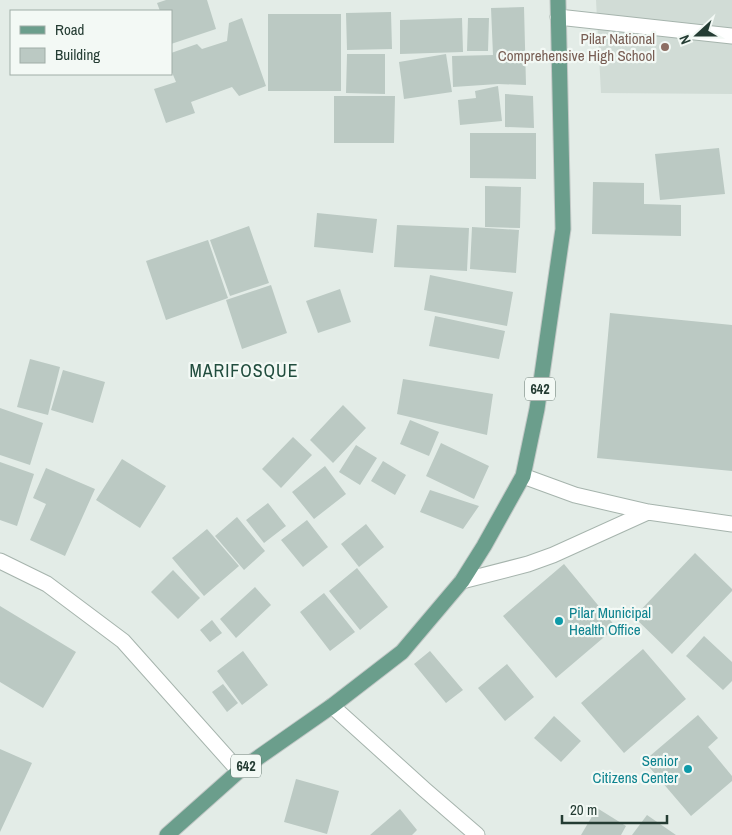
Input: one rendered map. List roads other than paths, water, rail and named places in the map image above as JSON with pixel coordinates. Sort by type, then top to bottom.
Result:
[{"type":"main road","name":"642","points":[[167,835],[239,771],[332,706],[402,652],[462,581],[523,476],[537,409],[563,229],[558,0]]},
{"type":"street","points":[[558,17],[732,36]]},
{"type":"street","points":[[523,476],[575,495],[648,512],[732,524]]},
{"type":"street","points":[[462,581],[528,564],[553,555],[648,512]]},
{"type":"street","points":[[0,561],[47,584],[123,641],[239,771]]},
{"type":"street","points":[[332,706],[477,835]]},
{"type":"place","name":"Pilar National Comprehensive High School","points":[[665,47]]},
{"type":"place","name":"Pilar Municipal Health Office","points":[[559,621]]},
{"type":"place","name":"Senior Citizens Center","points":[[688,769]]},
{"type":"district","name":"MARIFOSQUE","points":[[244,370]]}]
